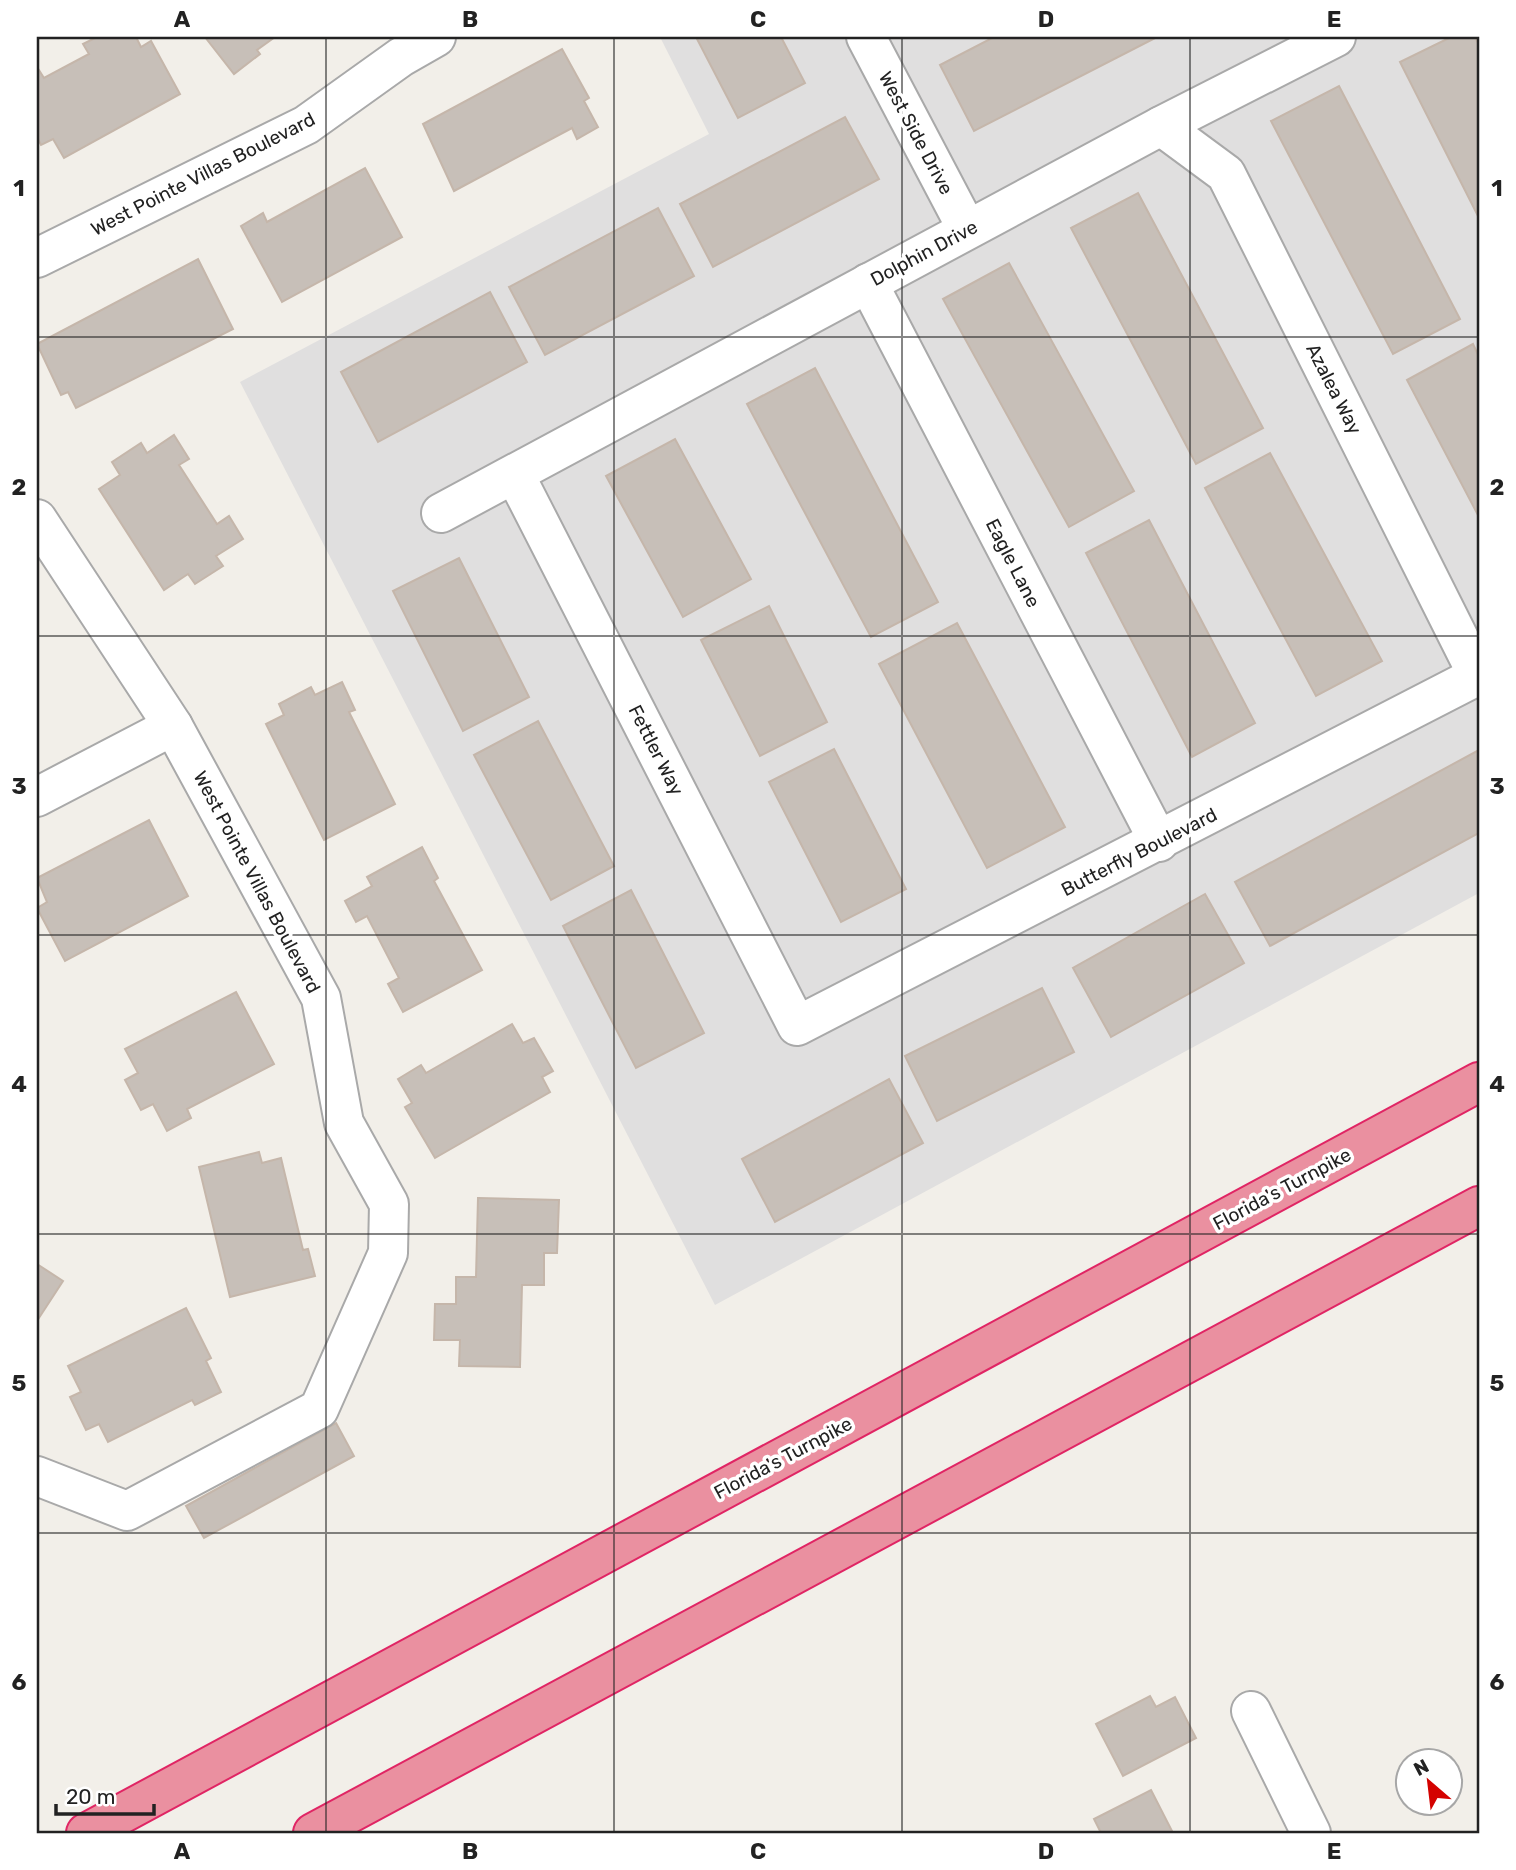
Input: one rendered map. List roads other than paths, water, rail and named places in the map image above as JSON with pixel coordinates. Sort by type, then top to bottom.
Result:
[{"type":"highway","name":"Florida's Turnpike","points":[[86,1833],[1479,1082]]},
{"type":"highway","points":[[313,1833],[1479,1206]]},
{"type":"street","name":"West Pointe Villas Boulevard","points":[[37,258],[306,125],[401,57],[436,37]]},
{"type":"street","name":"West Side Drive","points":[[866,37],[967,229]]},
{"type":"street","name":"Dolphin Drive","points":[[440,513],[515,475],[967,229],[1336,37]]},
{"type":"street","name":"Azalea Way","points":[[1161,126],[1226,174],[1478,676]]},
{"type":"street","name":"Eagle Lane","points":[[868,283],[1159,842]]},
{"type":"street","name":"Fettler Way","points":[[515,475],[797,1026]]},
{"type":"street","name":"West Pointe Villas Boulevard","points":[[37,519],[173,726],[321,998],[344,1123],[389,1203],[388,1253],[319,1409],[127,1511],[37,1476]]},
{"type":"street","name":"Butterfly Boulevard","points":[[797,1026],[1478,676]]},
{"type":"street","points":[[37,797],[173,726]]},
{"type":"street","points":[[1251,1712],[1311,1833]]}]
